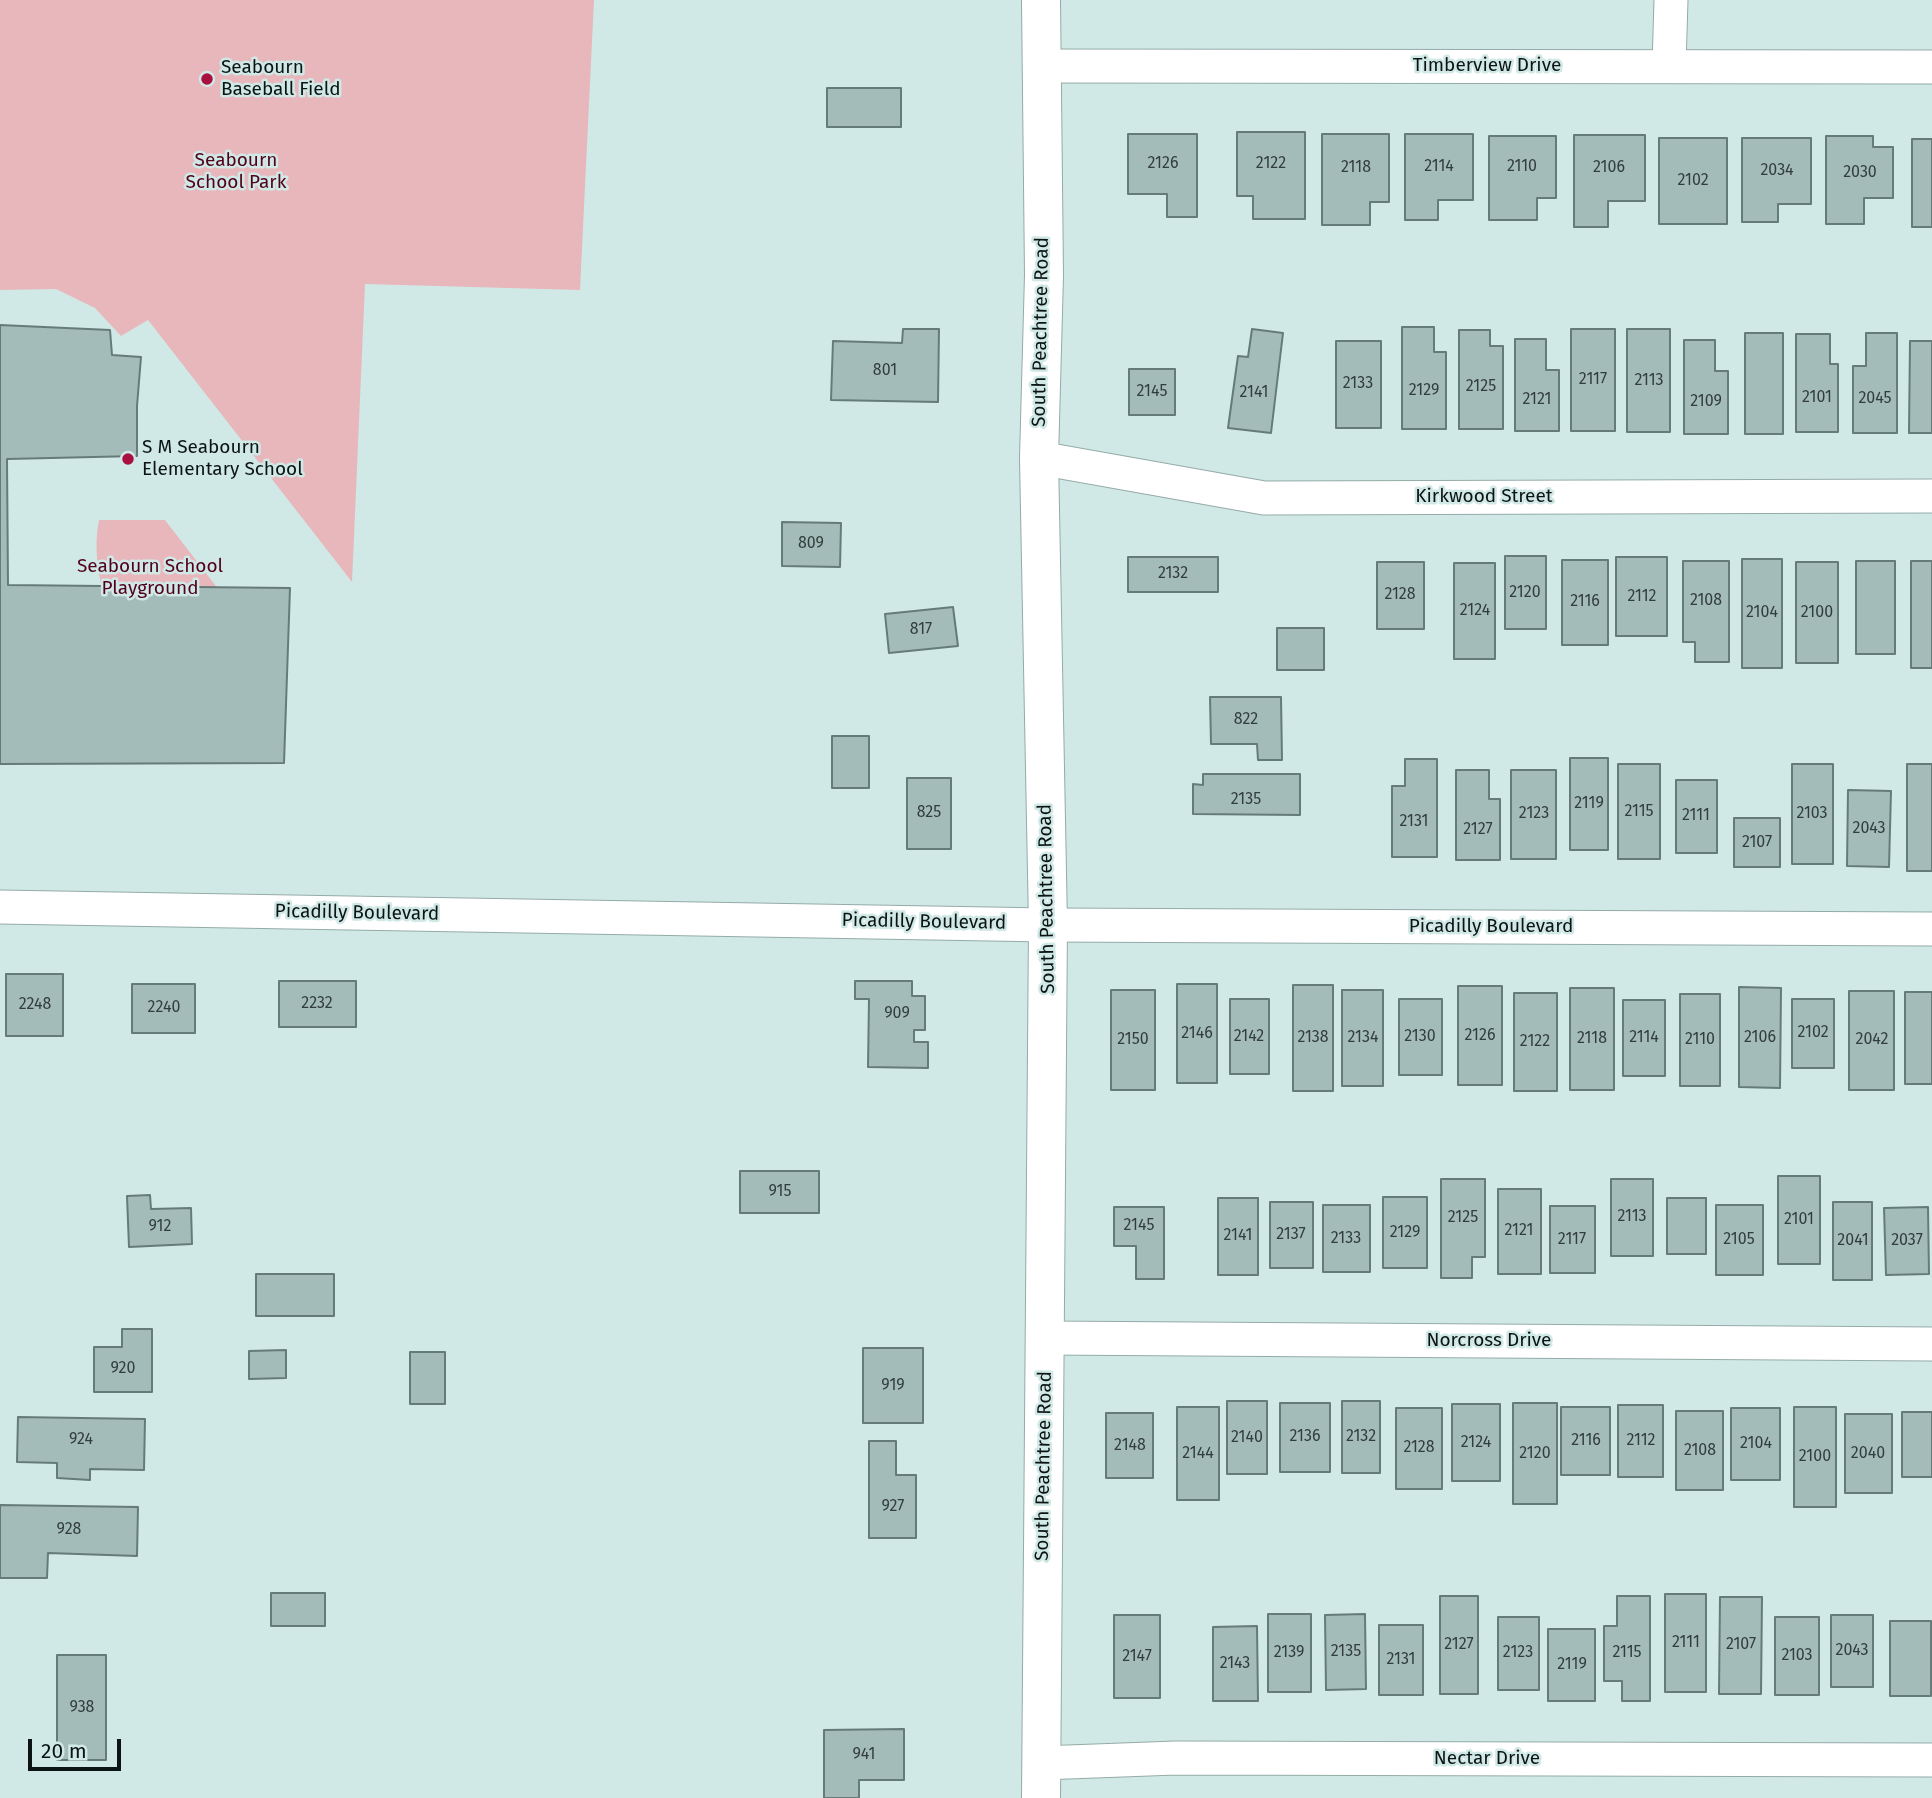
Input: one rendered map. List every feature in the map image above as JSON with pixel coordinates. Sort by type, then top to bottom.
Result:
[{"type":"main road","name":"South Peachtree Road","points":[[1041,0],[1044,275],[1039,458],[1048,925],[1041,1781]]},
{"type":"street","points":[[1669,66],[1671,0]]},
{"type":"street","name":"Timberview Drive","points":[[1042,66],[1932,67]]},
{"type":"street","name":"Kirkwood Street","points":[[1039,458],[1264,498],[1932,496]]},
{"type":"street","name":"Picadilly Boulevard","points":[[0,907],[1048,925],[1932,929]]},
{"type":"street","name":"Norcross Drive","points":[[1045,1338],[1932,1345]]},
{"type":"street","name":"Nectar Drive","points":[[1041,1781],[1176,1758],[1932,1760]]},
{"type":"green space","name":"Seabourn School Park","points":[[0,0],[594,0],[580,290],[365,284],[352,582],[148,320],[121,336],[95,308],[56,289],[0,290]]},
{"type":"green space","name":"Seabourn School Playground","points":[[99,520],[165,520],[249,629],[104,596],[97,558]]},
{"type":"building","points":[[827,88],[901,88],[901,127],[827,127]]},
{"type":"building","points":[[1237,132],[1305,132],[1305,219],[1253,219],[1253,196],[1237,196]]},
{"type":"building","points":[[1128,134],[1197,134],[1197,217],[1167,217],[1167,194],[1128,194]]},
{"type":"building","points":[[1322,134],[1389,134],[1389,202],[1370,202],[1370,225],[1322,225]]},
{"type":"building","points":[[1405,134],[1473,134],[1473,200],[1438,200],[1438,220],[1405,220]]},
{"type":"building","points":[[1574,135],[1645,135],[1645,201],[1608,201],[1608,227],[1574,227]]},
{"type":"building","points":[[1489,136],[1556,136],[1556,198],[1537,198],[1537,220],[1489,220]]},
{"type":"building","points":[[1826,136],[1873,136],[1873,147],[1893,147],[1893,198],[1864,198],[1864,224],[1826,224]]},
{"type":"building","points":[[1659,138],[1727,138],[1727,224],[1659,224]]},
{"type":"building","points":[[1742,138],[1811,138],[1811,204],[1778,204],[1778,222],[1742,222]]},
{"type":"building","points":[[1912,139],[1932,139],[1932,227],[1912,227]]},
{"type":"building","points":[[0,325],[110,330],[112,355],[141,357],[137,456],[7,459],[8,585],[290,588],[284,763],[0,764]]},
{"type":"building","points":[[1402,327],[1434,327],[1434,352],[1446,352],[1446,429],[1402,429]]},
{"type":"building","points":[[903,329],[939,329],[938,402],[831,400],[833,341],[902,343]]},
{"type":"building","points":[[1252,329],[1283,333],[1271,433],[1228,428],[1238,356],[1248,357]]},
{"type":"building","points":[[1571,329],[1615,329],[1615,431],[1571,431]]},
{"type":"building","points":[[1627,329],[1670,329],[1670,432],[1627,432]]},
{"type":"building","points":[[1459,330],[1490,330],[1490,346],[1503,346],[1503,429],[1459,429]]},
{"type":"building","points":[[1745,333],[1783,333],[1783,434],[1745,434]]},
{"type":"building","points":[[1866,333],[1897,333],[1897,433],[1853,433],[1853,366],[1866,366]]},
{"type":"building","points":[[1796,334],[1830,334],[1830,364],[1838,364],[1838,432],[1796,432]]},
{"type":"building","points":[[1515,339],[1546,339],[1546,370],[1559,370],[1559,431],[1515,431]]},
{"type":"building","points":[[1684,340],[1715,340],[1715,371],[1728,371],[1728,434],[1684,434]]},
{"type":"building","points":[[1336,341],[1381,341],[1381,428],[1336,428]]},
{"type":"building","points":[[1910,341],[1932,341],[1932,433],[1909,433]]},
{"type":"building","points":[[1129,369],[1175,369],[1175,415],[1129,415]]},
{"type":"building","points":[[782,522],[841,523],[840,567],[782,566]]},
{"type":"building","points":[[1505,556],[1546,556],[1546,629],[1505,629]]},
{"type":"building","points":[[1128,557],[1218,557],[1218,592],[1128,592]]},
{"type":"building","points":[[1616,557],[1667,557],[1667,636],[1616,636]]},
{"type":"building","points":[[1742,559],[1782,559],[1782,668],[1742,668]]},
{"type":"building","points":[[1562,560],[1608,560],[1608,645],[1562,645]]},
{"type":"building","points":[[1683,561],[1729,561],[1729,662],[1695,662],[1695,642],[1683,642]]},
{"type":"building","points":[[1856,561],[1895,561],[1895,654],[1856,654]]},
{"type":"building","points":[[1911,561],[1932,561],[1932,668],[1911,668]]},
{"type":"building","points":[[1377,562],[1424,562],[1424,629],[1377,629]]},
{"type":"building","points":[[1796,562],[1838,562],[1838,663],[1796,663]]},
{"type":"building","points":[[1454,563],[1495,563],[1495,659],[1454,659]]},
{"type":"building","points":[[953,607],[958,646],[889,653],[885,614]]},
{"type":"building","points":[[1277,628],[1324,628],[1324,670],[1277,670]]},
{"type":"building","points":[[1210,697],[1281,697],[1282,760],[1258,760],[1257,744],[1211,744]]},
{"type":"building","points":[[832,736],[869,736],[869,788],[832,788]]},
{"type":"building","points":[[1570,758],[1608,758],[1608,850],[1570,850]]},
{"type":"building","points":[[1405,759],[1437,759],[1437,857],[1392,857],[1392,786],[1405,786]]},
{"type":"building","points":[[1618,764],[1660,764],[1660,859],[1618,859]]},
{"type":"building","points":[[1792,764],[1833,764],[1833,864],[1792,864]]},
{"type":"building","points":[[1907,764],[1932,764],[1932,871],[1907,871]]},
{"type":"building","points":[[1456,770],[1489,770],[1489,799],[1500,799],[1500,860],[1456,860]]},
{"type":"building","points":[[1511,770],[1556,770],[1556,859],[1511,859]]},
{"type":"building","points":[[1203,774],[1300,774],[1300,815],[1193,814],[1193,784],[1203,785]]},
{"type":"building","points":[[907,778],[951,778],[951,849],[907,849]]},
{"type":"building","points":[[1676,780],[1717,780],[1717,853],[1676,853]]},
{"type":"building","points":[[1848,790],[1891,791],[1889,867],[1847,866]]},
{"type":"building","points":[[1734,818],[1780,818],[1780,867],[1734,867]]},
{"type":"building","points":[[6,974],[63,974],[63,1036],[6,1036]]},
{"type":"building","points":[[279,981],[356,981],[356,1027],[279,1027]]},
{"type":"building","points":[[855,981],[912,981],[912,996],[925,996],[925,1030],[914,1030],[914,1042],[928,1042],[928,1068],[868,1067],[869,999],[855,999]]},
{"type":"building","points":[[132,984],[195,984],[195,1033],[132,1033]]},
{"type":"building","points":[[1177,984],[1217,984],[1217,1083],[1177,1083]]},
{"type":"building","points":[[1293,985],[1333,985],[1333,1091],[1293,1091]]},
{"type":"building","points":[[1458,986],[1502,986],[1502,1085],[1458,1085]]},
{"type":"building","points":[[1739,987],[1781,988],[1780,1088],[1739,1087]]},
{"type":"building","points":[[1570,988],[1614,988],[1614,1090],[1570,1090]]},
{"type":"building","points":[[1111,990],[1155,990],[1155,1090],[1111,1090]]},
{"type":"building","points":[[1342,990],[1383,990],[1383,1086],[1342,1086]]},
{"type":"building","points":[[1849,991],[1894,991],[1894,1090],[1849,1090]]},
{"type":"building","points":[[1905,992],[1932,992],[1932,1084],[1905,1084]]},
{"type":"building","points":[[1514,993],[1557,993],[1557,1091],[1514,1091]]},
{"type":"building","points":[[1680,994],[1720,994],[1720,1086],[1680,1086]]},
{"type":"building","points":[[1230,999],[1269,999],[1269,1074],[1230,1074]]},
{"type":"building","points":[[1399,999],[1442,999],[1442,1075],[1399,1075]]},
{"type":"building","points":[[1792,999],[1834,999],[1834,1068],[1792,1068]]},
{"type":"building","points":[[1623,1000],[1665,1000],[1665,1076],[1623,1076]]},
{"type":"building","points":[[740,1171],[819,1171],[819,1213],[740,1213]]},
{"type":"building","points":[[1778,1176],[1820,1176],[1820,1264],[1778,1264]]},
{"type":"building","points":[[1441,1179],[1485,1179],[1485,1257],[1472,1257],[1472,1278],[1441,1278]]},
{"type":"building","points":[[1611,1179],[1653,1179],[1653,1256],[1611,1256]]},
{"type":"building","points":[[1498,1189],[1541,1189],[1541,1274],[1498,1274]]},
{"type":"building","points":[[150,1195],[151,1209],[191,1208],[192,1244],[129,1247],[127,1196]]},
{"type":"building","points":[[1383,1197],[1427,1197],[1427,1268],[1383,1268]]},
{"type":"building","points":[[1218,1198],[1258,1198],[1258,1275],[1218,1275]]},
{"type":"building","points":[[1667,1198],[1706,1198],[1706,1254],[1667,1254]]},
{"type":"building","points":[[1270,1202],[1313,1202],[1313,1268],[1270,1268]]},
{"type":"building","points":[[1833,1202],[1872,1202],[1872,1280],[1833,1280]]},
{"type":"building","points":[[1323,1205],[1370,1205],[1370,1272],[1323,1272]]},
{"type":"building","points":[[1716,1205],[1763,1205],[1763,1275],[1716,1275]]},
{"type":"building","points":[[1550,1206],[1595,1206],[1595,1273],[1550,1273]]},
{"type":"building","points":[[1114,1207],[1164,1207],[1164,1279],[1136,1279],[1136,1246],[1114,1246]]},
{"type":"building","points":[[1928,1207],[1929,1274],[1886,1275],[1884,1208]]},
{"type":"building","points":[[256,1274],[334,1274],[334,1316],[256,1316]]},
{"type":"building","points":[[122,1329],[152,1329],[152,1392],[94,1392],[94,1347],[122,1347]]},
{"type":"building","points":[[863,1348],[923,1348],[923,1423],[863,1423]]},
{"type":"building","points":[[286,1350],[286,1378],[249,1379],[249,1351]]},
{"type":"building","points":[[410,1352],[445,1352],[445,1404],[410,1404]]},
{"type":"building","points":[[1227,1401],[1267,1401],[1267,1474],[1227,1474]]},
{"type":"building","points":[[1342,1401],[1380,1401],[1380,1473],[1342,1473]]},
{"type":"building","points":[[1280,1403],[1330,1403],[1330,1472],[1280,1472]]},
{"type":"building","points":[[1513,1403],[1557,1403],[1557,1504],[1513,1504]]},
{"type":"building","points":[[1452,1404],[1500,1404],[1500,1481],[1452,1481]]},
{"type":"building","points":[[1618,1405],[1663,1405],[1663,1477],[1618,1477]]},
{"type":"building","points":[[1177,1407],[1219,1407],[1219,1500],[1177,1500]]},
{"type":"building","points":[[1561,1407],[1610,1407],[1610,1475],[1561,1475]]},
{"type":"building","points":[[1794,1407],[1836,1407],[1836,1507],[1794,1507]]},
{"type":"building","points":[[1396,1408],[1442,1408],[1442,1489],[1396,1489]]},
{"type":"building","points":[[1731,1408],[1780,1408],[1780,1480],[1731,1480]]},
{"type":"building","points":[[1676,1411],[1723,1411],[1723,1490],[1676,1490]]},
{"type":"building","points":[[1902,1412],[1932,1412],[1932,1477],[1902,1477]]},
{"type":"building","points":[[1106,1413],[1153,1413],[1153,1478],[1106,1478]]},
{"type":"building","points":[[1845,1414],[1892,1414],[1892,1493],[1845,1493]]},
{"type":"building","points":[[18,1417],[145,1419],[144,1470],[90,1469],[90,1480],[57,1478],[57,1463],[17,1462]]},
{"type":"building","points":[[869,1441],[896,1441],[896,1475],[916,1475],[916,1538],[869,1538]]},
{"type":"building","points":[[0,1505],[138,1507],[137,1556],[48,1553],[47,1578],[0,1578]]},
{"type":"building","points":[[271,1593],[325,1593],[325,1626],[271,1626]]},
{"type":"building","points":[[1665,1594],[1706,1594],[1706,1692],[1665,1692]]},
{"type":"building","points":[[1440,1596],[1478,1596],[1478,1694],[1440,1694]]},
{"type":"building","points":[[1617,1596],[1650,1596],[1650,1701],[1622,1701],[1622,1681],[1604,1681],[1604,1626],[1617,1626]]},
{"type":"building","points":[[1720,1597],[1762,1597],[1761,1694],[1719,1694]]},
{"type":"building","points":[[1268,1614],[1311,1614],[1311,1692],[1268,1692]]},
{"type":"building","points":[[1365,1614],[1366,1689],[1326,1690],[1325,1615]]},
{"type":"building","points":[[1114,1615],[1160,1615],[1160,1698],[1114,1698]]},
{"type":"building","points":[[1831,1615],[1873,1615],[1873,1687],[1831,1687]]},
{"type":"building","points":[[1498,1617],[1539,1617],[1539,1690],[1498,1690]]},
{"type":"building","points":[[1775,1617],[1819,1617],[1819,1695],[1775,1695]]},
{"type":"building","points":[[1890,1621],[1931,1621],[1931,1696],[1890,1696]]},
{"type":"building","points":[[1379,1625],[1423,1625],[1423,1695],[1379,1695]]},
{"type":"building","points":[[1257,1626],[1258,1701],[1213,1701],[1213,1627]]},
{"type":"building","points":[[1548,1629],[1595,1629],[1595,1701],[1548,1701]]},
{"type":"building","points":[[57,1655],[106,1655],[106,1760],[57,1760]]},
{"type":"building","points":[[904,1729],[904,1780],[859,1780],[859,1798],[824,1798],[824,1730]]},
{"type":"place","name":"Seabourn Baseball Field","points":[[207,79]]},
{"type":"place","name":"S M Seabourn Elementary School","points":[[128,459]]}]
